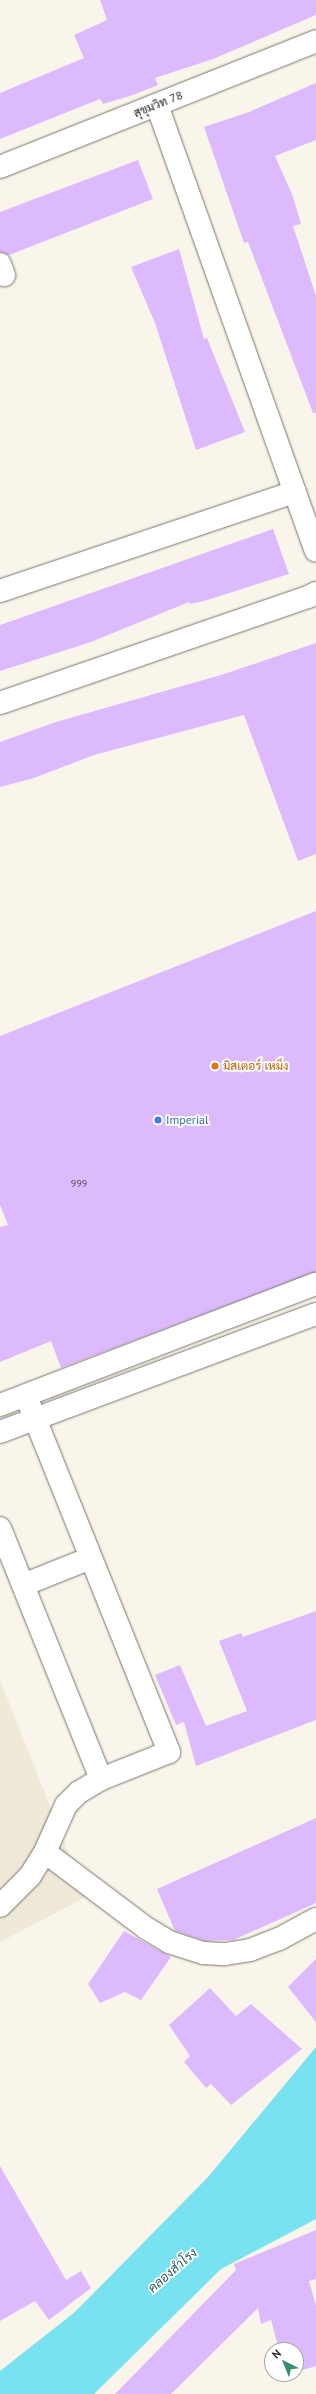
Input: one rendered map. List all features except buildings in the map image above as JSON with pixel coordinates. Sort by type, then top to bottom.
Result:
[{"type":"street","name":"สุขุมวิท 78","points":[[0,167],[316,41]]},
{"type":"street","points":[[157,105],[316,551]]},
{"type":"street","points":[[1,585],[295,492]]},
{"type":"street","points":[[0,703],[316,593]]},
{"type":"street","points":[[0,1405],[316,1284]]},
{"type":"street","points":[[0,1432],[316,1314]]},
{"type":"street","points":[[0,1906],[30,1876],[45,1852],[66,1805],[79,1792],[101,1779],[169,1752],[26,1396]]},
{"type":"street","points":[[0,1528],[101,1779]]},
{"type":"street","points":[[23,1585],[91,1558]]},
{"type":"street","points":[[45,1852],[146,1928],[169,1942],[203,1953],[225,1954],[250,1950],[279,1939],[316,1919]]},
{"type":"shaded area","points":[[0,1680],[86,1897],[0,1942]]},
{"type":"water","name":"คลองสำโรง","points":[[316,2047],[316,2219],[221,2269],[94,2394],[0,2394],[0,2371],[75,2312],[208,2177]]},
{"type":"place","name":"มิสเตอร์ เหม็ง","points":[[215,1066]]},
{"type":"place","name":"Imperial","points":[[158,1120]]}]
